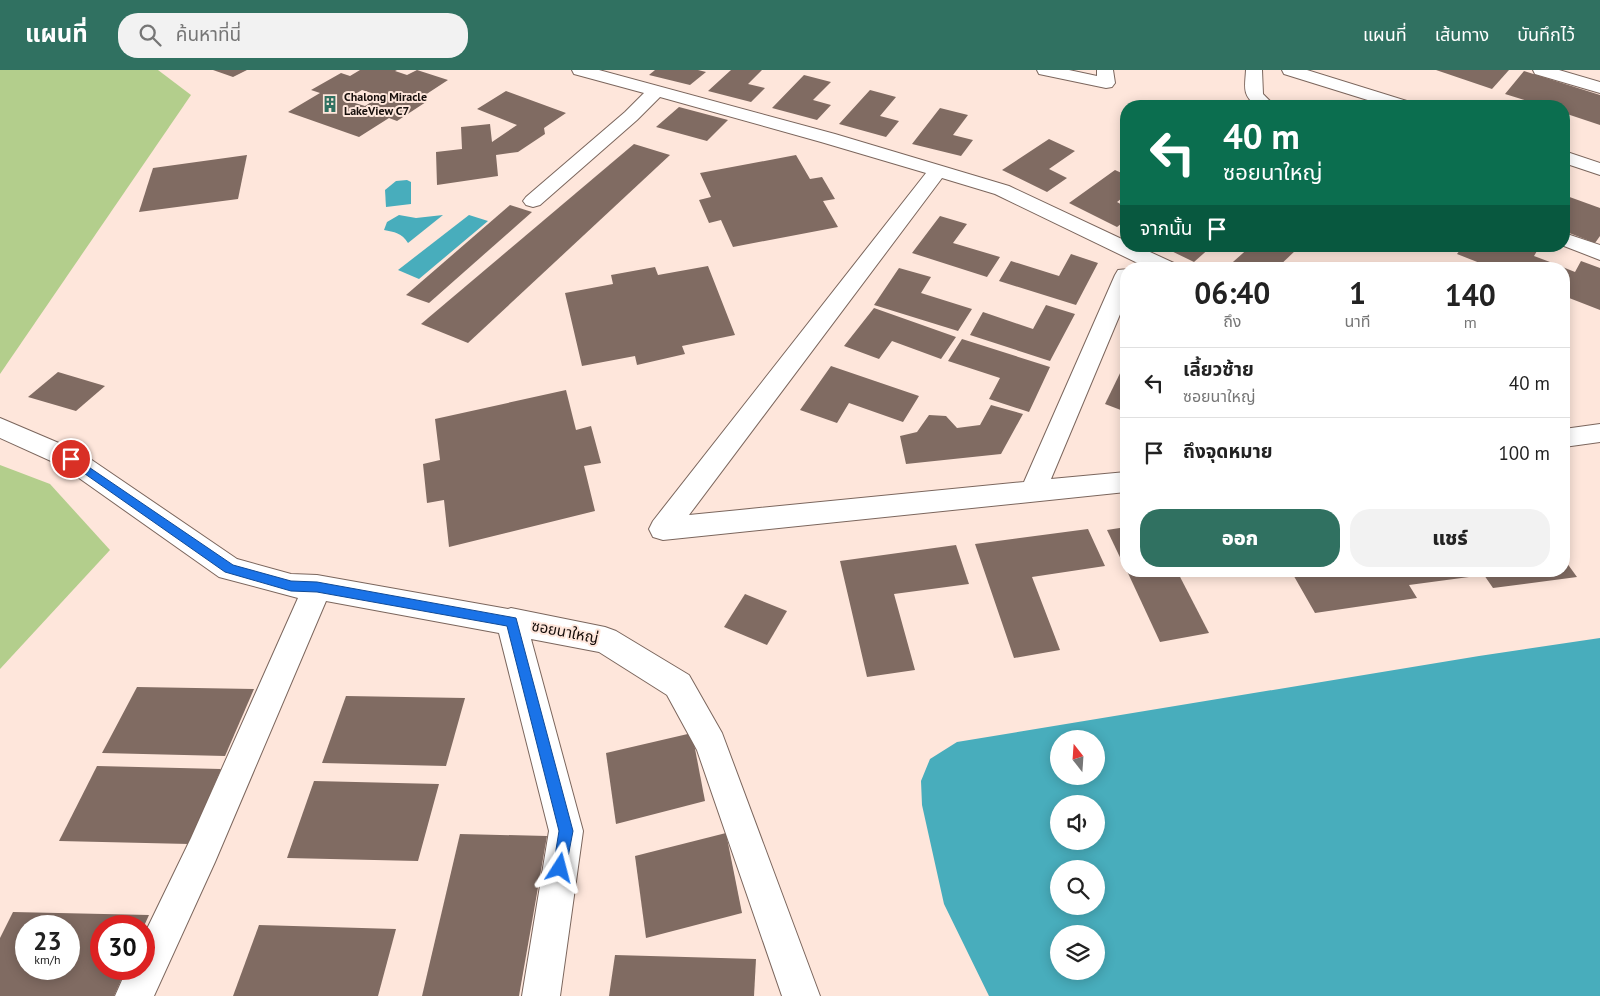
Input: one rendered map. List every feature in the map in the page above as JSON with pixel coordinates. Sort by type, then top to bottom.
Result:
[{"type":"street","points":[[580,70],[828,138],[1002,190],[1132,261]]},
{"type":"street","points":[[1045,70],[1106,84],[1105,70]]},
{"type":"street","points":[[1254,70],[1254,95],[1259,100]]},
{"type":"street","points":[[1290,70],[1385,100]]},
{"type":"street","points":[[1542,70],[1600,88]]},
{"type":"street","points":[[533,201],[631,116],[656,91]]},
{"type":"street","points":[[1570,159],[1600,169]]},
{"type":"street","points":[[938,171],[663,529],[1120,483]]},
{"type":"street","points":[[1570,240],[1600,253]]},
{"type":"street","points":[[1033,491],[1120,289]]},
{"type":"street","name":"ซอยนาใหญ่","points":[[0,427],[71,459],[229,569],[291,586],[317,587],[605,640],[678,685],[711,744],[802,996]]},
{"type":"street","points":[[1570,437],[1600,433]]},
{"type":"street","points":[[134,996],[203,850],[317,587]]},
{"type":"street","points":[[512,622],[566,831],[541,996]]},
{"type":"green space","points":[[0,70],[158,70],[191,95],[0,374]]},
{"type":"green space","points":[[0,465],[50,484],[110,550],[0,669]]},
{"type":"water","points":[[407,180],[411,182],[411,204],[386,207],[385,190],[396,181]]},
{"type":"water","points":[[399,215],[416,218],[443,215],[408,243],[400,235],[384,230],[387,222]]},
{"type":"water","points":[[469,215],[488,221],[419,279],[398,270]]},
{"type":"water","points":[[1600,638],[1600,996],[989,996],[944,904],[922,805],[921,781],[930,759],[957,742],[1479,656]]},
{"type":"building","points":[[213,70],[247,70],[233,77]]},
{"type":"building","name":"Chalong Miracle LakeView C7","points":[[360,70],[397,70],[395,71],[407,75],[417,70],[448,80],[419,99],[426,102],[397,121],[389,118],[359,137],[288,112],[320,93],[311,90],[341,73],[350,76]],"holes":[[[362,90],[381,96],[365,106],[345,100]]]},
{"type":"building","points":[[655,70],[698,70],[706,72],[690,85],[649,75]]},
{"type":"building","points":[[731,70],[762,70],[748,84],[765,88],[751,102],[708,91]]},
{"type":"building","points":[[1436,70],[1509,70],[1492,89]]},
{"type":"building","points":[[1524,71],[1600,95],[1600,125],[1570,115],[1570,100],[1524,100],[1505,94]]},
{"type":"building","points":[[804,75],[831,82],[813,100],[831,105],[817,120],[772,108]]},
{"type":"building","points":[[870,90],[896,97],[880,116],[899,121],[886,137],[839,124]]},
{"type":"building","points":[[506,91],[566,113],[544,128],[545,134],[518,152],[496,155],[498,176],[437,185],[436,152],[462,149],[461,127],[490,124],[492,142],[517,125],[477,109]]},
{"type":"building","points":[[679,107],[728,120],[707,141],[656,127]]},
{"type":"building","points":[[940,108],[968,115],[953,135],[973,140],[961,156],[912,144]]},
{"type":"building","points":[[1049,139],[1075,151],[1049,169],[1067,178],[1047,192],[1002,170]]},
{"type":"building","points":[[634,144],[670,155],[468,343],[421,324]]},
{"type":"building","points":[[247,155],[238,199],[139,212],[153,168]]},
{"type":"building","points":[[796,155],[810,179],[822,177],[835,199],[823,201],[838,227],[733,247],[721,220],[709,223],[699,200],[711,197],[700,173]]},
{"type":"building","points":[[1115,170],[1120,172],[1120,200],[1117,202],[1120,204],[1120,225],[1117,227],[1069,203]]},
{"type":"building","points":[[1570,197],[1600,208],[1600,236],[1595,243],[1570,233]]},
{"type":"building","points":[[510,205],[532,212],[429,303],[406,295]]},
{"type":"building","points":[[940,216],[967,224],[953,243],[1000,257],[987,277],[912,253]]},
{"type":"building","points":[[1173,252],[1205,252],[1194,262]]},
{"type":"building","points":[[1244,252],[1294,252],[1283,262],[1233,262]]},
{"type":"building","points":[[1458,252],[1536,252],[1534,256],[1550,262],[1477,262],[1457,254]]},
{"type":"building","points":[[1071,254],[1098,263],[1076,305],[999,281],[1011,261],[1059,276]]},
{"type":"building","points":[[1581,261],[1600,268],[1600,310],[1570,298],[1570,270],[1575,272]]},
{"type":"building","points":[[708,266],[735,335],[682,346],[685,354],[637,365],[635,356],[582,366],[565,293],[613,284],[611,275],[655,267],[658,275]]},
{"type":"building","points":[[899,268],[931,277],[921,293],[972,309],[958,331],[874,305]]},
{"type":"building","points":[[1046,305],[1075,314],[1050,361],[970,335],[983,312],[1033,329]]},
{"type":"building","points":[[874,308],[956,337],[941,359],[892,341],[879,359],[844,346]]},
{"type":"building","points":[[962,339],[1050,367],[1029,412],[989,399],[1000,378],[948,361]]},
{"type":"building","points":[[831,366],[919,396],[903,422],[849,403],[837,423],[800,410]]},
{"type":"building","points":[[58,372],[105,386],[76,411],[28,397]]},
{"type":"building","points":[[1120,373],[1120,410],[1105,404]]},
{"type":"building","points":[[566,390],[576,430],[591,426],[601,463],[584,466],[595,511],[449,547],[444,500],[427,503],[423,464],[440,460],[435,419]]},
{"type":"building","points":[[991,405],[1023,414],[1001,454],[906,464],[900,436],[917,432],[929,415],[946,416],[957,428],[980,425]]},
{"type":"building","points":[[1120,528],[1120,557],[1107,530]]},
{"type":"building","points":[[1088,529],[1105,566],[1032,577],[1060,650],[1014,658],[975,544]]},
{"type":"building","points":[[956,545],[969,584],[894,594],[915,670],[867,677],[840,561]]},
{"type":"building","points":[[1570,567],[1577,577],[1493,588],[1485,577],[1570,577]]},
{"type":"building","points":[[1130,577],[1180,577],[1209,633],[1160,642]]},
{"type":"building","points":[[1294,577],[1469,577],[1409,585],[1417,598],[1315,613]]},
{"type":"building","points":[[745,594],[787,611],[767,645],[724,627]]},
{"type":"building","points":[[137,687],[254,689],[225,756],[102,753]]},
{"type":"building","points":[[346,696],[465,698],[446,766],[322,763]]},
{"type":"building","points":[[692,733],[705,801],[616,824],[606,753]]},
{"type":"building","points":[[97,766],[221,769],[189,844],[59,841]]},
{"type":"building","points":[[314,781],[439,784],[418,861],[287,858]]},
{"type":"building","points":[[726,833],[742,913],[646,938],[635,856]]},
{"type":"building","points":[[460,834],[547,836],[519,996],[422,996]]},
{"type":"building","points":[[13,912],[149,915],[90,915],[90,980],[121,980],[114,996],[0,996],[0,938]]},
{"type":"building","points":[[259,925],[396,929],[378,996],[233,996]]},
{"type":"building","points":[[615,955],[756,959],[754,996],[609,996]]},
{"type":"place","name":"Chalong Miracle LakeView C7","points":[[330,104]]},
{"type":"route","points":[[71,459],[229,569],[291,586],[317,587],[512,622],[566,831],[560,868]]}]
